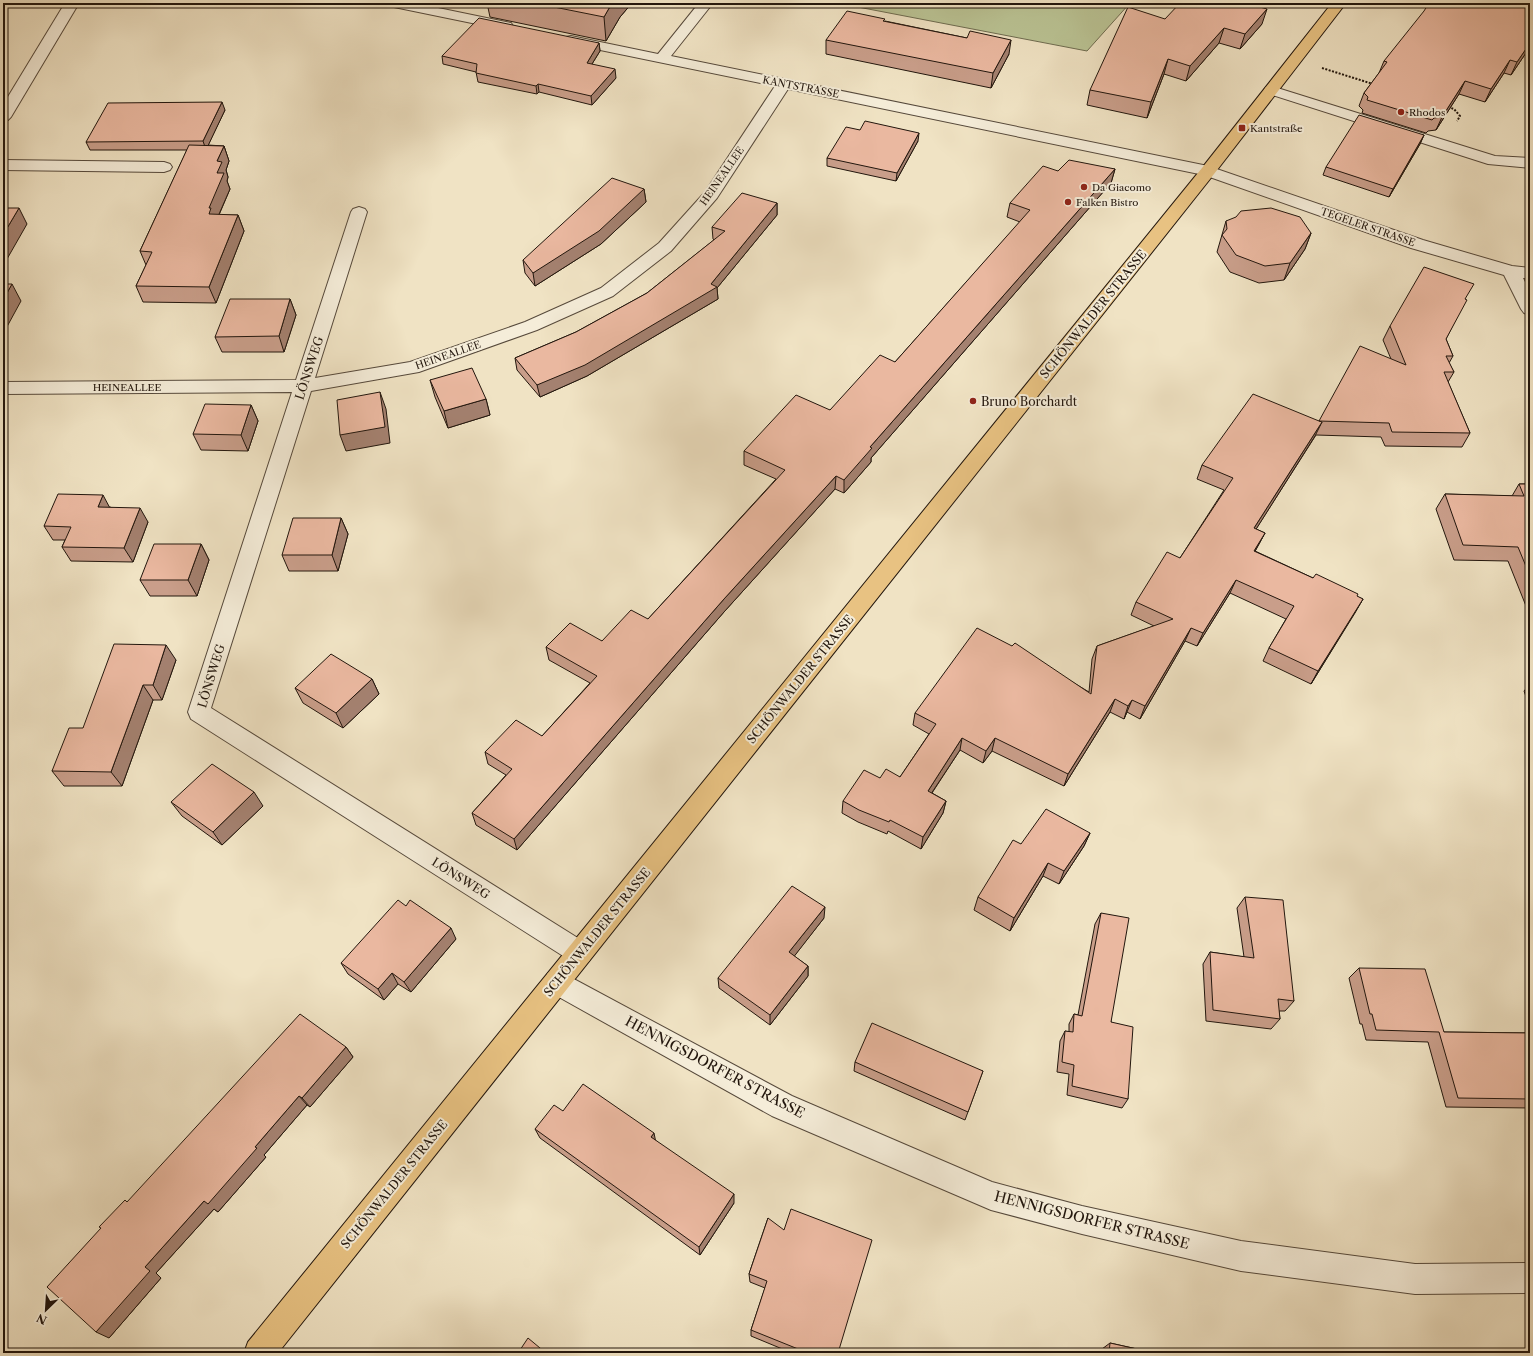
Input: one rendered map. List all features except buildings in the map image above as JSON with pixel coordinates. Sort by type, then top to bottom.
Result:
[{"type":"main road","name":"SCHÖNWALDER STRASSE","points":[[258,1353],[1208,171],[1339,3]]},
{"type":"street","points":[[3,117],[72,3]]},
{"type":"street","points":[[394,3],[516,29]]},
{"type":"street","points":[[661,59],[706,3]]},
{"type":"street","name":"KANTSTRASSE","points":[[554,36],[1208,171]]},
{"type":"street","name":"HEINEALLEE","points":[[3,388],[303,386],[412,368],[531,326],[607,292],[665,247],[711,195],[785,84]]},
{"type":"street","points":[[1272,90],[1494,161],[1530,162]]},
{"type":"street","points":[[3,165],[164,168]]},
{"type":"street","name":"TEGELER STRASSE","points":[[1208,171],[1417,244],[1511,271],[1530,273]]},
{"type":"street","name":"LÖNSWEG","points":[[359,212],[199,712],[580,953]]},
{"type":"street","points":[[1511,271],[1530,309]]},
{"type":"street","name":"HENNIGSDORFER STRASSE","points":[[557,982],[782,1106],[991,1196],[1082,1220],[1241,1256],[1415,1279],[1530,1278]]},
{"type":"path","points":[[1320,67],[1379,86]]},
{"type":"path","points":[[1442,144],[1460,116],[1454,109],[1446,107]]},
{"type":"green space","points":[[837,3],[1130,3],[1087,51]]},
{"type":"place","name":"Rhodos","points":[[1401,112]]},
{"type":"place","name":"Kantstraße","points":[[1242,128]]},
{"type":"place","name":"Da Giacomo","points":[[1084,187]]},
{"type":"place","name":"Falken Bistro","points":[[1068,202]]},
{"type":"place","name":"Bruno Borchardt","points":[[973,401]]}]
